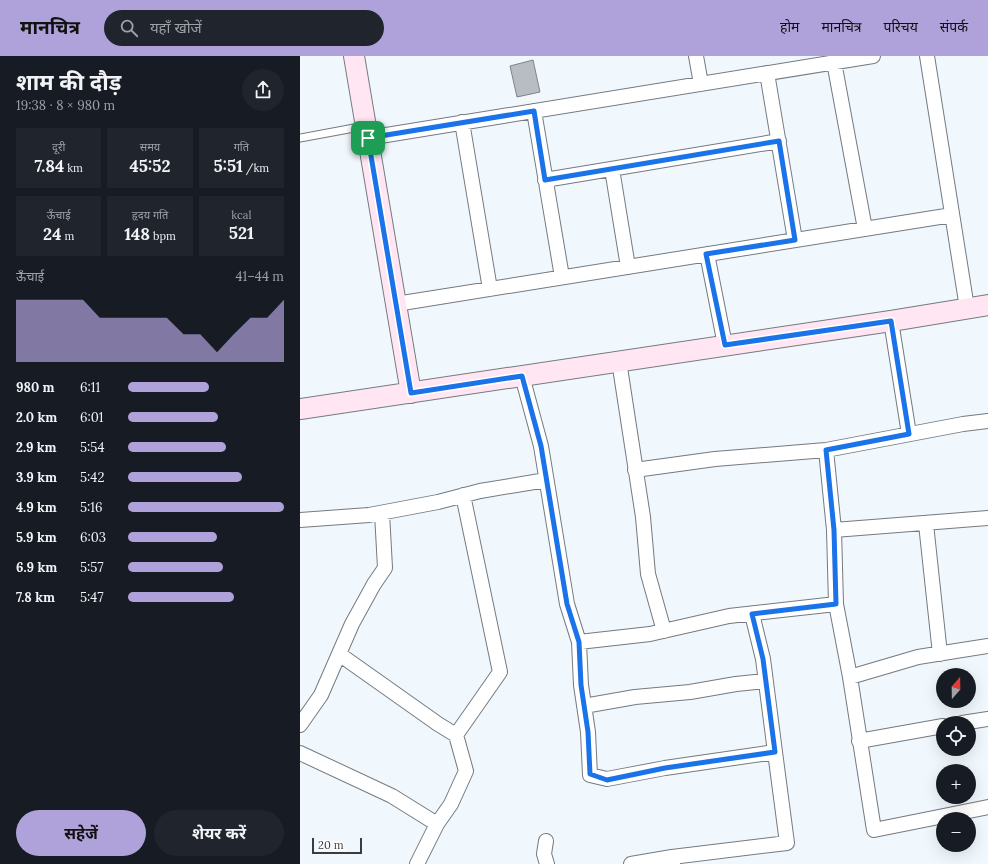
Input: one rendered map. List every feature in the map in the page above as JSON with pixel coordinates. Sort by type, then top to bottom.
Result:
[{"type":"street","points":[[354,56],[364,130],[411,393]]},
{"type":"street","points":[[696,56],[701,84]]},
{"type":"street","points":[[364,130],[462,122],[873,56]]},
{"type":"street","points":[[927,56],[967,308]]},
{"type":"street","points":[[834,62],[865,229]]},
{"type":"street","points":[[767,73],[795,240]]},
{"type":"street","points":[[534,111],[562,277]]},
{"type":"street","points":[[462,122],[490,289]]},
{"type":"street","points":[[545,180],[779,141]]},
{"type":"street","points":[[612,169],[628,267]]},
{"type":"street","points":[[396,304],[952,215]]},
{"type":"street","points":[[706,254],[725,345]]},
{"type":"street","points":[[300,410],[988,305]]},
{"type":"street","points":[[891,321],[909,434]]},
{"type":"street","points":[[619,361],[643,517],[648,574],[664,630]]},
{"type":"street","points":[[522,376],[541,446],[567,604],[579,642],[581,685],[588,732],[590,774],[607,780],[665,768],[775,752]]},
{"type":"street","points":[[635,470],[715,459],[826,450],[963,424],[988,421]]},
{"type":"street","points":[[826,450],[834,530],[836,604],[850,677],[874,830],[988,807]]},
{"type":"street","points":[[300,520],[382,513],[438,502],[480,491],[546,480]]},
{"type":"street","points":[[456,735],[500,672],[463,495]]},
{"type":"street","points":[[300,725],[321,695],[352,624],[374,584],[385,568],[382,513]]},
{"type":"street","points":[[834,530],[988,518]]},
{"type":"street","points":[[926,524],[940,654]]},
{"type":"street","points":[[579,642],[650,634],[730,616],[836,604]]},
{"type":"street","points":[[631,864],[673,860],[787,842],[763,659],[752,614]]},
{"type":"street","points":[[850,677],[918,657],[988,646]]},
{"type":"street","points":[[339,654],[438,724],[456,735],[466,771],[451,804],[437,824],[417,864]]},
{"type":"street","points":[[584,706],[635,697],[690,692],[736,684],[765,681]]},
{"type":"street","points":[[976,721],[988,719]]},
{"type":"street","points":[[860,741],[936,727]]},
{"type":"street","points":[[300,753],[392,796],[437,824]]},
{"type":"street","points":[[546,841],[544,854],[547,864]]},
{"type":"lane","points":[[300,138],[364,130],[347,56]]},
{"type":"building","points":[[533,60],[540,92],[517,97],[510,66]]},
{"type":"route","points":[[534,111],[545,180],[779,141],[795,240],[706,254],[725,345],[891,321],[909,434],[826,450],[834,530],[836,604],[752,614],[763,659],[767,702],[775,752],[665,768],[607,780],[590,774],[588,732],[581,685],[579,642],[567,604],[541,446],[522,376],[411,393],[368,138],[534,111]]}]
